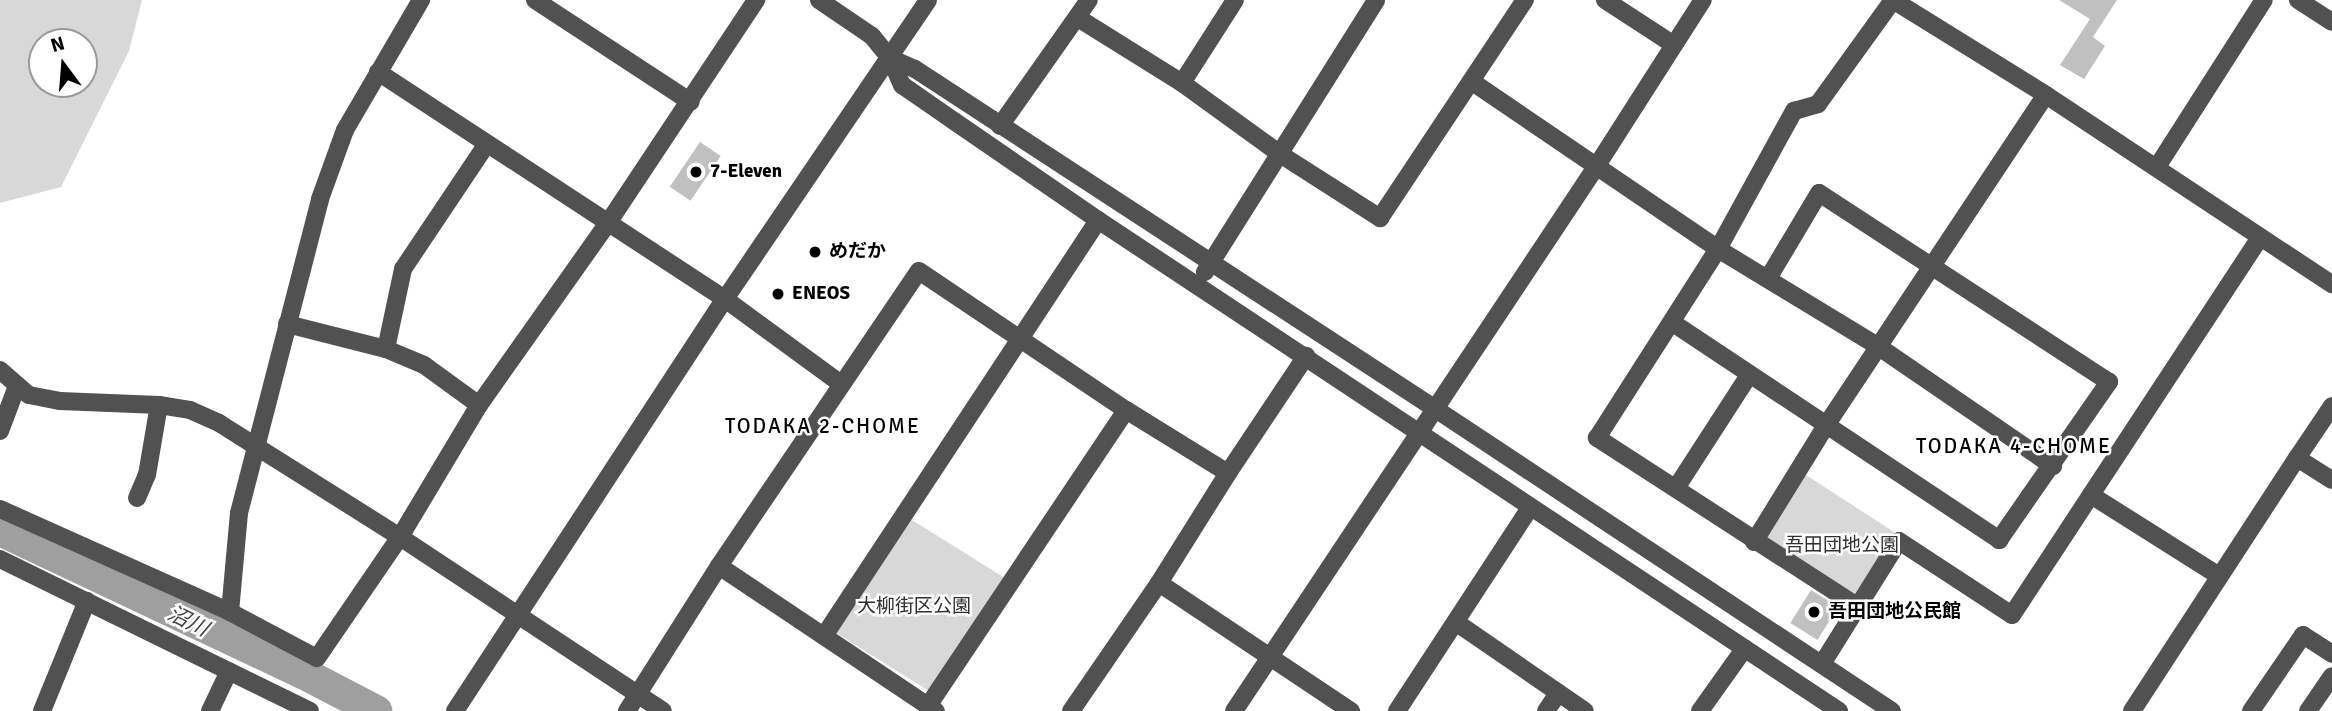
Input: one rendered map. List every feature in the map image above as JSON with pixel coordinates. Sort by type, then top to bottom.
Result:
[{"type":"street","points":[[230,612],[239,513],[254,446],[320,199],[345,130],[421,0]]},
{"type":"street","points":[[536,0],[691,102]]},
{"type":"street","points":[[0,509],[230,612],[317,658],[400,537],[479,405],[691,102],[756,0]]},
{"type":"street","points":[[819,0],[872,36],[890,58],[902,85],[1098,220],[1839,711]]},
{"type":"street","points":[[455,711],[724,299],[928,0]]},
{"type":"street","points":[[1000,126],[1089,0]]},
{"type":"street","points":[[1182,83],[1235,0]]},
{"type":"street","points":[[1197,285],[1377,0]]},
{"type":"street","points":[[1077,18],[1182,83],[1280,154],[1380,218],[1525,0]]},
{"type":"street","points":[[1605,0],[1674,45]]},
{"type":"street","points":[[1234,711],[1597,167],[1703,0]]},
{"type":"street","points":[[1857,607],[1597,438],[1718,249],[1794,111],[1818,104],[1893,0],[2046,95],[2332,284]]},
{"type":"street","points":[[2157,167],[2264,0]]},
{"type":"street","points":[[2298,0],[2332,22]]},
{"type":"street","points":[[890,58],[915,69],[1892,711]]},
{"type":"street","points":[[377,72],[724,299],[841,384]]},
{"type":"street","points":[[1471,81],[1718,249],[1769,277],[1879,347],[2053,466]]},
{"type":"street","points":[[1754,542],[1827,424],[2046,95]]},
{"type":"street","points":[[386,349],[403,269],[486,145]]},
{"type":"street","points":[[1673,323],[1999,540],[2109,382],[1819,192],[1769,277]]},
{"type":"street","points":[[824,636],[1098,220]]},
{"type":"street","points":[[1822,664],[1899,541],[2012,615],[2260,237]]},
{"type":"street","points":[[627,711],[719,566],[919,271],[1126,410],[1228,473]]},
{"type":"street","points":[[287,324],[386,349],[424,365],[479,405]]},
{"type":"street","points":[[1071,711],[1159,583],[1306,356]]},
{"type":"street","points":[[0,370],[29,395],[60,401],[159,405],[190,410],[219,423],[400,537],[663,711]]},
{"type":"street","points":[[1676,488],[1749,374]]},
{"type":"street","points":[[0,431],[17,386]]},
{"type":"street","points":[[137,498],[147,475],[159,405]]},
{"type":"street","points":[[2140,708],[2219,576],[2332,407]]},
{"type":"street","points":[[719,566],[932,709],[1126,410]]},
{"type":"street","points":[[2297,458],[2332,480]]},
{"type":"street","points":[[2091,495],[2219,576]]},
{"type":"street","points":[[1397,711],[1530,508]]},
{"type":"street","points":[[0,559],[310,711]]},
{"type":"street","points":[[1159,583],[1271,655],[1351,711]]},
{"type":"street","points":[[42,711],[87,601]]},
{"type":"street","points":[[1457,623],[1585,711]]},
{"type":"street","points":[[2251,711],[2303,635],[2332,654]]},
{"type":"street","points":[[1700,711],[1745,648]]},
{"type":"street","points":[[210,711],[229,671]]},
{"type":"street","points":[[2308,711],[2332,676]]},
{"type":"street","points":[[1546,711],[1558,694]]},
{"type":"green space","points":[[0,0],[142,0],[129,51],[61,187],[0,203]]},
{"type":"green space","name":"吾田団地公園","points":[[1803,473],[1899,535],[1856,601],[1761,538]]},
{"type":"green space","name":"大柳街区公園","points":[[904,515],[1005,578],[933,693],[832,630]]},
{"type":"building","points":[[2059,0],[2117,0],[2093,37],[2105,46],[2084,79],[2060,65],[2090,19]]},
{"type":"building","name":"7-Eleven","points":[[700,142],[721,156],[691,201],[670,187]]},
{"type":"building","name":"吾田団地公民館","points":[[1811,590],[1838,607],[1817,640],[1790,623]]},
{"type":"waterway","name":"沼川","points":[[0,530],[301,672],[376,711]]},
{"type":"place","name":"7-Eleven","points":[[696,172]]},
{"type":"place","name":"めだか","points":[[815,252]]},
{"type":"place","name":"ENEOS","points":[[778,294]]},
{"type":"place","name":"吾田団地公民館","points":[[1814,612]]},
{"type":"district","name":"TODAKA 2-CHOME","points":[[823,426]]},
{"type":"district","name":"TODAKA 4-CHOME","points":[[2014,446]]}]
